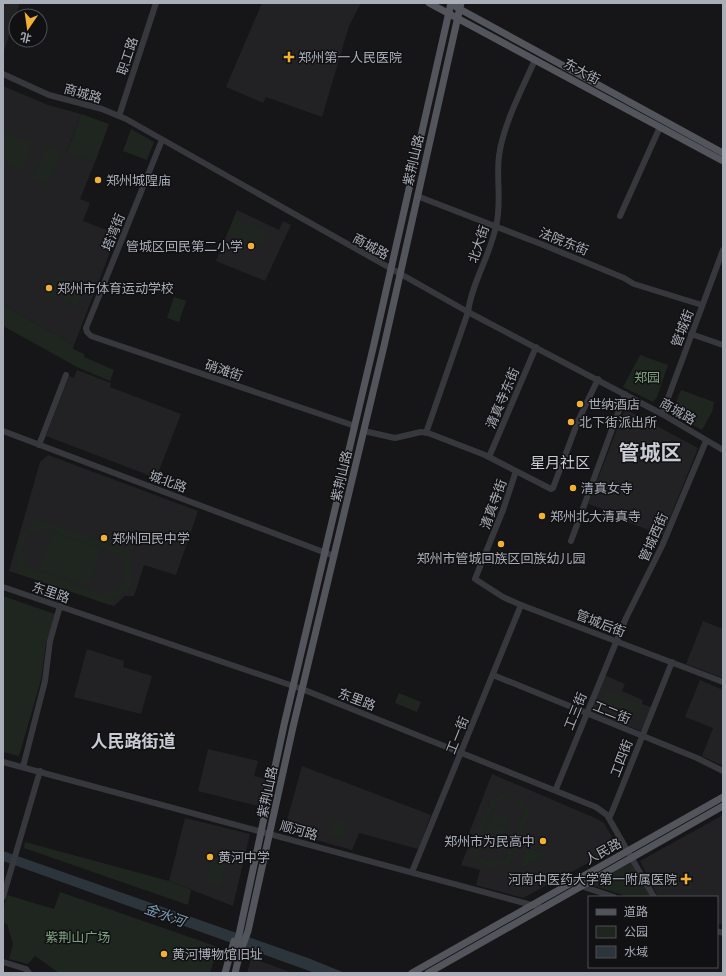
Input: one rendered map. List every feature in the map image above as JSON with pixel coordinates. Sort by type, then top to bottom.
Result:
[{"type":"main road","name":"东大街","points":[[429,3],[723,161]]},
{"type":"main road","name":"东大街","points":[[450,3],[460,6],[723,153]]},
{"type":"main road","name":"紫荆山路","points":[[237,953],[240,928],[261,831],[391,270],[450,3]]},
{"type":"main road","name":"紫荆山路","points":[[237,953],[248,931],[302,689],[364,431],[460,6]]},
{"type":"main road","name":"人民路","points":[[412,973],[723,797]]},
{"type":"main road","name":"人民路","points":[[428,973],[723,806]]},
{"type":"main road","points":[[225,973],[237,953]]},
{"type":"main road","points":[[231,973],[237,953]]},
{"type":"main road","points":[[236,973],[237,953]]},
{"type":"main road","points":[[237,953],[240,973]]},
{"type":"street","name":"职工路","points":[[119,116],[156,3]]},
{"type":"street","name":"北大街","points":[[426,433],[468,312],[470,298],[496,226],[498,166],[501,147],[520,93],[535,60]]},
{"type":"street","name":"商城路","points":[[3,74],[49,95],[119,116],[391,270],[662,414],[723,450]]},
{"type":"street","points":[[620,216],[660,127]]},
{"type":"street","name":"塔湾街","points":[[87,332],[86,328],[162,140]]},
{"type":"street","name":"法院东街","points":[[417,196],[496,226],[624,278],[634,284],[702,305]]},
{"type":"street","name":"管城街","points":[[662,414],[723,250]]},
{"type":"street","name":"硝滩街","points":[[87,332],[91,336],[355,426]]},
{"type":"street","points":[[691,334],[723,345]]},
{"type":"street","name":"清真寺东街","points":[[488,457],[536,347]]},
{"type":"street","points":[[39,445],[66,375]]},
{"type":"street","name":"清真寺街","points":[[475,579],[504,510],[516,472],[549,488],[553,488],[578,421],[598,380]]},
{"type":"street","points":[[571,541],[625,394]]},
{"type":"street","name":"城北路","points":[[3,431],[334,556]]},
{"type":"street","points":[[364,431],[395,438],[406,437],[415,433],[426,433],[488,457],[516,472]]},
{"type":"street","name":"管城西街","points":[[616,641],[662,546],[706,441]]},
{"type":"street","name":"管城后街","points":[[475,579],[503,597],[521,605],[723,682]]},
{"type":"street","name":"东里路","points":[[3,587],[294,686],[596,806],[602,810],[608,818],[653,896]]},
{"type":"street","name":"工一街","points":[[412,872],[521,605]]},
{"type":"street","points":[[23,767],[45,681],[50,641],[60,606]]},
{"type":"street","name":"工三街","points":[[556,789],[616,641]]},
{"type":"street","name":"工四街","points":[[608,818],[612,812],[672,662]]},
{"type":"street","name":"工二街","points":[[493,675],[723,771]]},
{"type":"street","name":"顺河路","points":[[3,762],[543,908]]},
{"type":"street","points":[[3,896],[40,772]]},
{"type":"street","points":[[581,886],[611,896]]},
{"type":"street","points":[[3,962],[26,969],[29,973]]},
{"type":"shaded area","points":[[3,3],[20,3],[18,8],[8,8],[8,39],[3,54]]},
{"type":"shaded area","name":"郑州第一人民医院","points":[[262,3],[361,3],[349,26],[322,117],[266,97],[263,103],[226,87]]},
{"type":"shaded area","points":[[3,86],[48,105],[81,114],[67,151],[95,162],[80,199],[90,203],[83,221],[117,234],[74,345],[3,305]]},
{"type":"shaded area","name":"管城区回民第二小学","points":[[237,210],[279,230],[283,221],[291,225],[265,281],[216,261]]},
{"type":"shaded area","points":[[77,370],[111,383],[110,387],[181,414],[156,478],[46,436],[69,376],[74,378]]},
{"type":"shaded area","points":[[625,409],[698,448],[663,535],[621,520],[622,516],[588,504]]},
{"type":"shaded area","name":"郑州回民中学","points":[[48,455],[198,511],[176,575],[144,565],[134,596],[125,596],[114,606],[9,571],[40,462]]},
{"type":"shaded area","points":[[703,621],[723,629],[723,678],[686,664]]},
{"type":"shaded area","points":[[87,649],[124,661],[123,667],[152,676],[141,714],[74,697]]},
{"type":"shaded area","points":[[604,675],[625,684],[622,691],[643,700],[642,704],[651,707],[641,731],[590,711]]},
{"type":"shaded area","points":[[700,680],[723,690],[723,766],[702,756],[713,728],[685,717]]},
{"type":"shaded area","points":[[208,749],[258,761],[254,776],[269,780],[262,807],[198,791]]},
{"type":"shaded area","points":[[302,766],[431,815],[418,849],[359,833],[352,850],[284,831]]},
{"type":"shaded area","name":"郑州市为民高中","points":[[492,774],[604,823],[618,847],[523,898],[476,885],[480,870],[461,865],[473,835],[469,833]]},
{"type":"shaded area","name":"河南中医药大学第一附属医院","points":[[723,815],[723,925],[718,923],[718,896],[658,896],[640,861]]},
{"type":"shaded area","name":"黄河中学","points":[[185,818],[250,834],[233,906],[169,881]]},
{"type":"shaded area","points":[[251,958],[293,973],[247,973]]},
{"type":"green space","points":[[81,114],[109,124],[95,162],[67,152]]},
{"type":"green space","points":[[131,129],[154,142],[147,160],[123,151]]},
{"type":"green space","points":[[4,132],[33,142],[23,171],[3,164]]},
{"type":"green space","points":[[47,144],[55,149],[60,156],[48,184],[33,178]]},
{"type":"green space","points":[[234,218],[266,230],[260,246],[228,234]]},
{"type":"green space","points":[[55,275],[65,280],[56,299],[46,294]]},
{"type":"green space","points":[[68,285],[75,288],[68,303],[61,300]]},
{"type":"green space","points":[[77,290],[84,293],[77,308],[70,305]]},
{"type":"green space","points":[[174,297],[186,301],[179,322],[167,318]]},
{"type":"green space","points":[[3,305],[74,345],[73,349],[84,354],[84,357],[114,370],[110,381],[77,367],[3,326]]},
{"type":"green space","name":"郑园","points":[[640,355],[668,365],[657,397],[653,402],[623,387]]},
{"type":"green space","points":[[681,390],[714,402],[712,412],[702,430],[673,414]]},
{"type":"green space","points":[[34,519],[132,552],[132,578],[128,589],[122,594],[113,598],[110,605],[16,573],[18,544],[33,523]],"holes":[[[45,529],[116,553],[125,565],[125,580],[115,591],[102,594],[31,569],[23,557],[22,550],[26,538],[31,533],[37,530]]]},
{"type":"green space","points":[[52,532],[101,549],[89,586],[40,570]]},
{"type":"green space","points":[[3,596],[55,614],[46,644],[41,680],[19,756],[3,752]]},
{"type":"green space","points":[[606,691],[641,705],[637,714],[602,700]]},
{"type":"green space","points":[[399,693],[421,702],[417,712],[395,703]]},
{"type":"green space","points":[[508,794],[523,801],[529,813],[509,863],[497,867],[491,867],[480,863],[476,859],[473,846],[475,836],[491,801],[497,796]],"holes":[[[502,799],[518,803],[524,813],[505,859],[496,862],[487,860],[483,858],[478,851],[479,842],[487,820],[495,806]]]},
{"type":"green space","points":[[494,812],[509,818],[506,827],[490,820]]},
{"type":"green space","points":[[332,820],[347,823],[343,839],[330,835]]},
{"type":"green space","points":[[490,822],[506,828],[502,837],[486,830]]},
{"type":"green space","points":[[486,831],[502,838],[498,846],[482,840]]},
{"type":"green space","points":[[25,842],[169,881],[191,890],[188,905],[24,848]]},
{"type":"green space","points":[[526,848],[546,853],[546,855],[521,868],[520,865]]},
{"type":"green space","points":[[212,860],[226,863],[220,887],[206,883]]},
{"type":"green space","points":[[631,862],[650,896],[626,896],[591,885]]},
{"type":"green space","name":"紫荆山广场","points":[[60,892],[218,947],[210,973],[59,973],[35,956],[28,964],[9,959],[13,944],[7,924],[3,923],[3,911],[7,895],[54,909]]},
{"type":"water","name":"金水河","points":[[3,851],[308,958],[345,973],[315,973],[3,861]]},
{"type":"place","name":"郑州第一人民医院","points":[[289,57]]},
{"type":"place","name":"郑州城隍庙","points":[[98,180]]},
{"type":"place","name":"管城区回民第二小学","points":[[251,246]]},
{"type":"place","name":"郑州市体育运动学校","points":[[49,288]]},
{"type":"place","name":"世纳酒店","points":[[580,404]]},
{"type":"place","name":"北下街派出所","points":[[571,422]]},
{"type":"place","name":"清真女寺","points":[[573,488]]},
{"type":"place","name":"郑州北大清真寺","points":[[542,516]]},
{"type":"place","name":"郑州回民中学","points":[[104,538]]},
{"type":"place","name":"郑州市管城回族区回族幼儿园","points":[[501,544]]},
{"type":"place","name":"郑州市为民高中","points":[[543,841]]},
{"type":"place","name":"黄河中学","points":[[210,857]]},
{"type":"place","name":"河南中医药大学第一附属医院","points":[[686,879]]},
{"type":"place","name":"黄河博物馆旧址","points":[[164,954]]},
{"type":"district","name":"管城区","points":[[650,453]]},
{"type":"district","name":"星月社区","points":[[560,463]]},
{"type":"district","name":"人民路街道","points":[[133,741]]}]
